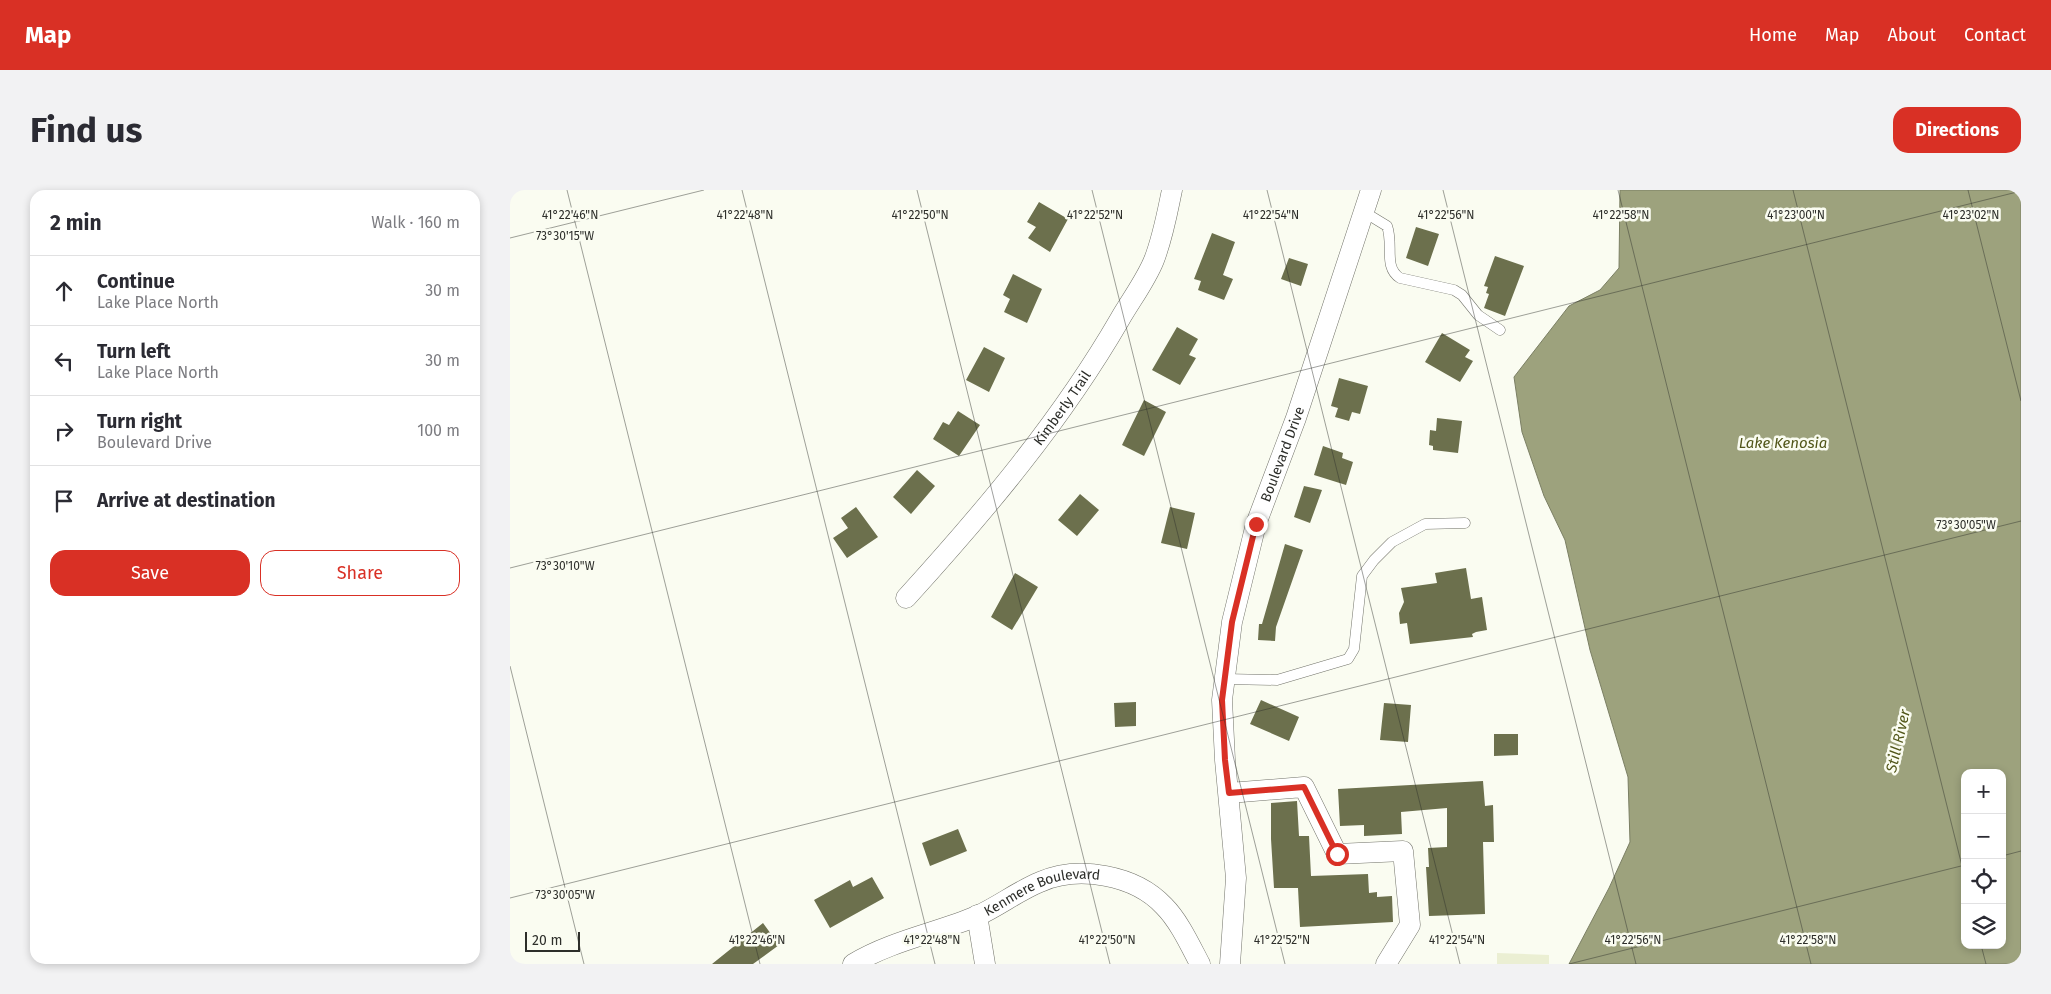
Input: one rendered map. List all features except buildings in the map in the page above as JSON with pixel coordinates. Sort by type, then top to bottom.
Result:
[{"type":"street","name":"Kimberly Trail","points":[[906,598],[980,517],[1035,446],[1104,347],[1154,262],[1172,190]]},
{"type":"street","name":"Boulevard Drive","points":[[1230,964],[1236,878],[1223,734],[1222,700],[1232,622],[1250,543],[1296,418],[1371,190]]},
{"type":"street","points":[[1229,793],[1304,787],[1337,854],[1403,851],[1410,925],[1386,964]]},
{"type":"street","name":"Kenmere Boulevard","points":[[853,964],[874,953],[977,915],[1022,891],[1057,876],[1105,876],[1136,887],[1164,906],[1200,964]]},
{"type":"street","points":[[977,915],[985,964]]},
{"type":"lane","points":[[1364,212],[1387,226],[1391,244],[1390,268],[1393,273],[1400,278],[1454,290],[1462,295],[1478,315],[1500,330]]},
{"type":"lane","points":[[1224,679],[1278,680],[1348,659],[1354,649],[1362,576],[1374,560],[1392,542],[1425,524],[1464,523]]},
{"type":"shaded area","points":[[1497,953],[1549,955],[1549,964],[1497,964]]},
{"type":"water","name":"Lake Kenosia","points":[[1620,190],[2021,190],[2021,964],[1569,964],[1609,888],[1630,842],[1628,777],[1590,650],[1565,540],[1544,496],[1522,432],[1514,377],[1569,306],[1600,290],[1619,268]]},
{"type":"route","points":[[1256,524],[1232,622],[1222,700],[1223,734],[1229,793],[1304,787],[1337,854]]},
{"type":"water label","name":"Still River","points":[[1898,741]]}]
